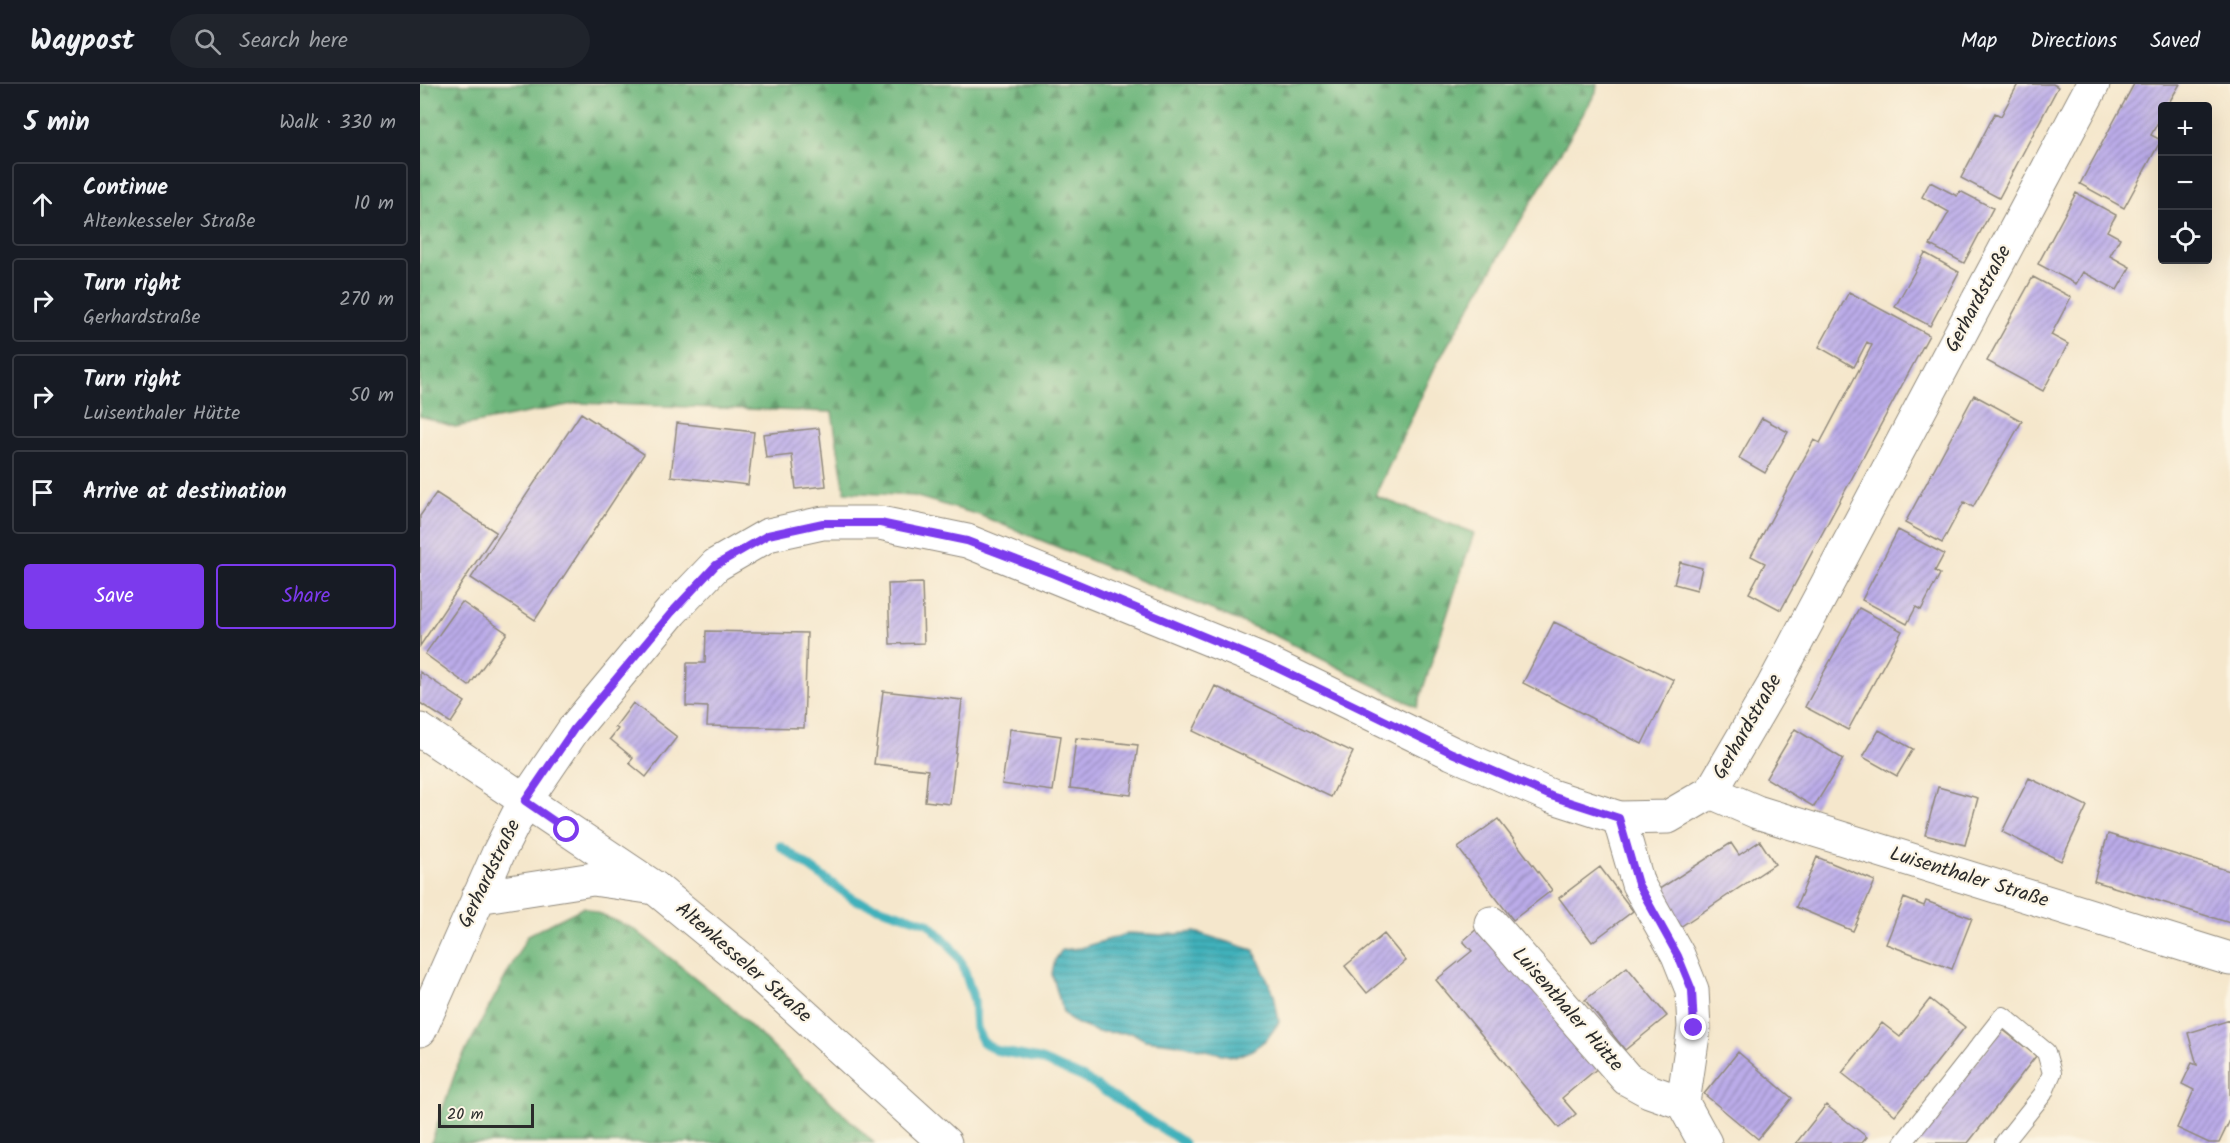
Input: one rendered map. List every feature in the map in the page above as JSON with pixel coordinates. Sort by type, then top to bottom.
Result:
[{"type":"street","name":"Gerhardstraße","points":[[420,1030],[478,897],[525,801],[574,729],[664,621],[716,565],[768,535],[823,523],[880,523],[967,541],[1054,574],[1263,661],[1452,753],[1551,796],[1619,818],[1668,817],[1711,792],[1773,686],[2094,84]]},
{"type":"street","name":"Altenkesseler Straße","points":[[420,730],[655,888],[750,966],[945,1143]]},
{"type":"street","name":"Luisenthaler Straße","points":[[1711,792],[1757,812],[2230,959]]},
{"type":"street","points":[[1619,818],[1638,884],[1678,956],[1692,990],[1694,1028],[1683,1102],[1705,1143]]},
{"type":"street","points":[[478,897],[593,879],[655,888]]},
{"type":"street","name":"Luisenthaler Hütte","points":[[1491,922],[1627,1079],[1649,1091],[1683,1102]]},
{"type":"lane","points":[[1903,1143],[2003,1016],[2046,1052],[2052,1073],[2043,1094],[2004,1143]]},
{"type":"green space","points":[[420,84],[1597,84],[1596,92],[1437,363],[1375,496],[1474,533],[1417,707],[1276,636],[979,515],[914,496],[845,492],[832,412],[578,403],[455,427],[420,416]]},
{"type":"green space","points":[[584,907],[634,929],[724,1001],[874,1143],[431,1143],[458,1065],[528,935]]},
{"type":"water","points":[[1195,932],[1254,950],[1274,994],[1279,1022],[1267,1039],[1252,1050],[1235,1057],[1179,1044],[1145,1040],[1133,1033],[1097,1032],[1073,1022],[1063,1012],[1052,974],[1055,960],[1062,950],[1080,948],[1130,933],[1163,935]]},
{"type":"building","points":[[2018,84],[2053,84],[2058,87],[1999,198],[1961,178],[1995,113],[2001,116]]},
{"type":"building","points":[[2134,84],[2180,84],[2169,102],[2158,102],[2158,122],[2151,135],[2158,138],[2158,146],[2124,208],[2080,184]]},
{"type":"building","points":[[1930,182],[1957,196],[1960,191],[1993,208],[1964,263],[1930,245],[1949,212],[1922,197]]},
{"type":"building","points":[[2076,193],[2116,215],[2107,231],[2120,238],[2110,256],[2130,267],[2117,290],[2083,272],[2076,284],[2038,264]]},
{"type":"building","points":[[1925,253],[1959,272],[1930,326],[1895,307]]},
{"type":"building","points":[[2033,277],[2071,297],[2051,335],[2068,344],[2043,391],[1987,361]]},
{"type":"building","points":[[1849,292],[1929,335],[1781,610],[1749,593],[1765,563],[1751,556],[1814,440],[1820,443],[1872,345],[1867,342],[1854,367],[1819,347]]},
{"type":"building","points":[[1974,395],[2022,421],[1973,507],[1964,502],[1942,543],[1905,523]]},
{"type":"building","points":[[581,413],[644,454],[535,620],[471,578]]},
{"type":"building","points":[[1762,418],[1788,432],[1765,473],[1739,458]]},
{"type":"building","points":[[677,423],[754,432],[748,485],[671,476]]},
{"type":"building","points":[[819,428],[826,486],[796,489],[792,455],[766,458],[763,434]]},
{"type":"building","points":[[436,493],[496,532],[420,646],[420,516]]},
{"type":"building","points":[[1898,530],[1944,554],[1935,571],[1940,574],[1921,610],[1916,607],[1907,624],[1862,600]]},
{"type":"building","points":[[1680,562],[1702,568],[1697,590],[1674,584]]},
{"type":"building","points":[[922,583],[924,643],[890,644],[888,584]]},
{"type":"building","points":[[462,602],[507,633],[469,686],[425,654]]},
{"type":"building","points":[[1859,608],[1902,631],[1848,730],[1805,707]]},
{"type":"building","points":[[1554,622],[1674,680],[1642,744],[1523,683]]},
{"type":"building","points":[[706,631],[807,633],[804,728],[707,726],[708,707],[686,706],[687,663],[705,663]]},
{"type":"building","points":[[420,672],[465,702],[451,723],[420,703]]},
{"type":"building","points":[[1215,686],[1353,752],[1331,797],[1193,731]]},
{"type":"building","points":[[883,691],[962,700],[950,804],[925,801],[928,770],[874,764]]},
{"type":"building","points":[[633,703],[677,737],[646,777],[629,763],[633,758],[610,739],[618,729],[615,727]]},
{"type":"building","points":[[1010,729],[1061,736],[1053,791],[1002,784]]},
{"type":"building","points":[[1795,729],[1843,759],[1814,807],[1766,778]]},
{"type":"building","points":[[1879,730],[1913,749],[1897,776],[1863,757]]},
{"type":"building","points":[[1076,738],[1138,745],[1131,795],[1070,788]]},
{"type":"building","points":[[2029,778],[2087,806],[2061,861],[2002,832]]},
{"type":"building","points":[[1938,787],[1978,798],[1965,845],[1925,835]]},
{"type":"building","points":[[1498,819],[1552,890],[1513,920],[1458,848]]},
{"type":"building","points":[[2108,834],[2230,871],[2230,923],[2094,881]]},
{"type":"building","points":[[1760,841],[1775,864],[1677,929],[1653,893],[1731,843],[1739,855]]},
{"type":"building","points":[[1817,857],[1875,881],[1853,931],[1796,907]]},
{"type":"building","points":[[1600,867],[1633,911],[1592,942],[1559,898]]},
{"type":"building","points":[[1904,898],[1924,906],[1926,901],[1972,918],[1952,969],[1886,944]]},
{"type":"building","points":[[1480,926],[1599,1067],[1562,1098],[1576,1114],[1559,1128],[1436,980],[1472,951],[1463,941]]},
{"type":"building","points":[[1384,934],[1406,961],[1367,993],[1345,966]]},
{"type":"building","points":[[1627,967],[1667,1016],[1625,1050],[1585,1000]]},
{"type":"building","points":[[1930,999],[1965,1027],[1895,1115],[1842,1073],[1882,1023],[1900,1037]]},
{"type":"building","points":[[2230,1020],[2230,1120],[2219,1143],[2209,1143],[2177,1128],[2194,1090],[2182,1084],[2192,1063],[2197,1065],[2188,1033]]},
{"type":"building","points":[[2002,1029],[2036,1056],[1968,1143],[1913,1143]]},
{"type":"building","points":[[1738,1052],[1792,1098],[1758,1139],[1704,1094]]},
{"type":"building","points":[[1826,1105],[1867,1137],[1862,1143],[1796,1143]]},
{"type":"waterway","points":[[780,846],[855,900],[928,923],[948,943],[962,963],[974,1000],[976,1028],[983,1042],[995,1050],[1039,1059],[1084,1078],[1184,1143]]},
{"type":"route","points":[[567,830],[525,801],[574,729],[625,666],[716,565],[768,535],[823,523],[880,523],[967,541],[1054,574],[1263,661],[1452,753],[1551,796],[1619,818],[1638,884],[1678,956],[1692,990],[1694,1028]]}]
